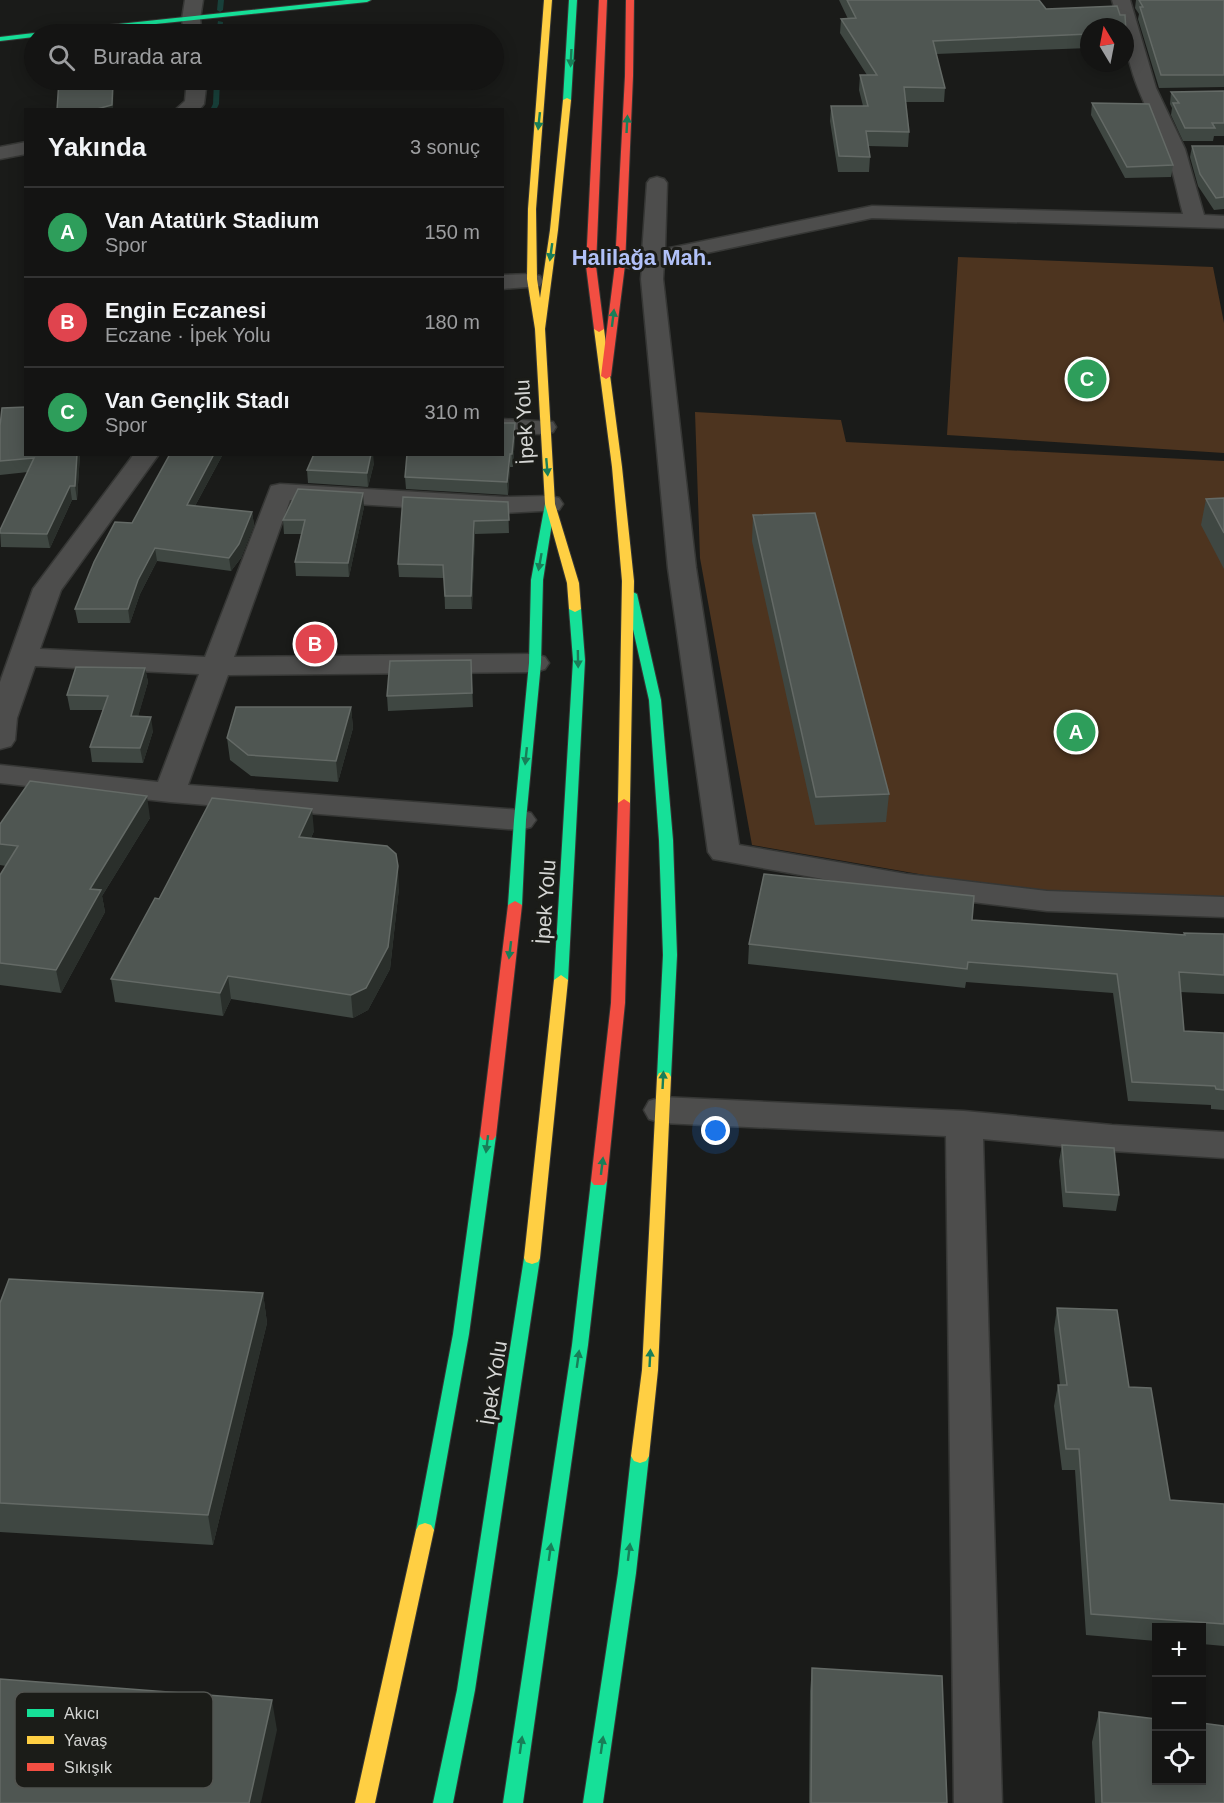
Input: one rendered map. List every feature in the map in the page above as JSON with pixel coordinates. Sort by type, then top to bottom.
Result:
[{"type":"main road","points":[[211,24],[367,0]]},
{"type":"main road","points":[[540,329],[532,281],[532,189],[544,75],[548,0]]},
{"type":"main road","name":"İpek Yolu","points":[[443,1803],[466,1690],[527,1302],[560,1006],[579,660],[573,583],[550,504],[540,329],[554,230],[570,75],[573,0]]},
{"type":"main road","points":[[593,1803],[627,1573],[650,1370],[670,955],[666,840],[655,700],[628,581],[606,376],[591,266],[602,75],[603,0]]},
{"type":"main road","points":[[606,376],[620,265],[629,76],[630,0]]},
{"type":"main road","points":[[0,39],[24,36]]},
{"type":"main road","points":[[364,1803],[437,1473],[474,1244],[515,906],[520,820],[535,663],[537,580],[550,504]]},
{"type":"main road","points":[[513,1803],[580,1345],[608,1110],[618,991],[624,834],[624,704],[628,581]]},
{"type":"street","points":[[192,24],[194,0]]},
{"type":"street","points":[[1140,0],[1122,0],[1149,96],[1184,149],[1195,221]]},
{"type":"street","points":[[187,108],[194,104],[196,90]]},
{"type":"street","points":[[1149,96],[1171,95]]},
{"type":"street","points":[[0,153],[24,148]]},
{"type":"street","points":[[657,183],[652,279],[682,568],[724,852],[906,884],[1047,901],[1224,907]]},
{"type":"street","points":[[620,265],[872,212],[1224,222]]},
{"type":"street","points":[[504,282],[532,281]]},
{"type":"street","points":[[504,426],[544,427]]},
{"type":"street","points":[[0,740],[2,718],[47,589],[146,456]]},
{"type":"street","points":[[170,793],[214,666],[280,492],[504,505],[550,504]]},
{"type":"street","points":[[22,657],[214,666],[535,663]]},
{"type":"street","points":[[0,774],[170,793],[520,820]]},
{"type":"street","points":[[662,1110],[964,1124],[1112,1138],[1224,1145]]},
{"type":"street","points":[[964,1124],[978,1803]]},
{"type":"shaded area","points":[[958,257],[1213,267],[1224,323],[1224,453],[947,435]]},
{"type":"shaded area","points":[[695,412],[841,420],[846,442],[1224,461],[1224,899],[1034,894],[752,845],[700,558]]},
{"type":"building","points":[[847,0],[1039,0],[1046,9],[1117,6],[1120,15],[1125,15],[1125,18],[1080,18],[1080,34],[933,41],[945,88],[904,87],[909,132],[866,131],[870,157],[839,156],[831,106],[868,106],[860,75],[877,75],[841,19],[856,18]]},
{"type":"building","points":[[1139,0],[1224,0],[1224,75],[1161,75],[1140,7],[1143,7]]},
{"type":"building","points":[[58,90],[113,90],[112,105],[101,108],[57,108]]},
{"type":"building","points":[[1224,91],[1224,123],[1212,123],[1215,128],[1185,128],[1173,103],[1179,103],[1171,92]]},
{"type":"building","points":[[1092,103],[1149,104],[1173,165],[1127,167]]},
{"type":"building","points":[[1192,146],[1224,146],[1224,197],[1216,198],[1200,174]]},
{"type":"building","points":[[24,407],[24,456],[77,456],[75,486],[70,486],[47,534],[0,533],[34,458],[0,461],[2,408]]},
{"type":"building","points":[[504,423],[515,423],[507,482],[405,477],[407,456],[504,456]]},
{"type":"building","points":[[169,456],[213,456],[187,505],[252,512],[239,544],[229,558],[155,548],[138,580],[128,609],[75,609],[94,562],[115,522],[132,523]]},
{"type":"building","points":[[313,456],[371,456],[367,473],[307,470]]},
{"type":"building","points":[[298,489],[363,493],[348,563],[295,562],[305,520],[283,520]]},
{"type":"building","points":[[403,497],[508,502],[509,520],[474,521],[471,596],[445,596],[443,565],[398,564]]},
{"type":"building","points":[[1224,498],[1224,533],[1206,499]]},
{"type":"building","points":[[815,513],[889,794],[816,797],[753,515]]},
{"type":"building","points":[[471,660],[472,693],[387,696],[390,661]]},
{"type":"building","points":[[76,667],[145,668],[131,716],[151,717],[140,748],[90,747],[108,696],[67,695]]},
{"type":"building","points":[[236,707],[351,707],[336,761],[248,755],[227,738]]},
{"type":"building","points":[[30,781],[147,796],[90,889],[101,890],[56,970],[0,963],[0,875],[18,846],[0,844],[0,824]]},
{"type":"building","points":[[212,798],[312,809],[299,837],[387,846],[396,854],[398,866],[388,947],[366,988],[351,995],[228,976],[220,993],[111,979],[155,898],[159,899]]},
{"type":"building","points":[[764,874],[974,896],[972,920],[1185,935],[1184,933],[1224,934],[1224,975],[1179,972],[1184,1031],[1224,1033],[1224,1090],[1216,1089],[1215,1086],[1132,1082],[1117,974],[968,962],[967,969],[749,944]]},
{"type":"building","points":[[1062,1145],[1114,1148],[1119,1195],[1066,1192]]},
{"type":"building","points":[[9,1279],[263,1293],[208,1515],[0,1503],[0,1303]]},
{"type":"building","points":[[1057,1308],[1117,1310],[1129,1387],[1151,1388],[1170,1500],[1224,1504],[1224,1624],[1091,1614],[1079,1449],[1066,1449],[1058,1385],[1067,1385]]},
{"type":"building","points":[[812,1668],[942,1676],[947,1803],[811,1803]]},
{"type":"building","points":[[0,1679],[168,1692],[15,1692],[15,1788],[213,1788],[213,1695],[272,1700],[249,1803],[0,1803]]},
{"type":"building","points":[[1099,1712],[1152,1719],[1152,1785],[1206,1785],[1206,1724],[1224,1726],[1224,1803],[1102,1803]]},
{"type":"waterway","points":[[220,10],[221,0]]},
{"type":"waterway","points":[[214,108],[217,90]]},
{"type":"traffic: fast","points":[[138,24],[367,0]]},
{"type":"traffic: fast","points":[[567,100],[573,0]]},
{"type":"traffic: fast","points":[[0,39],[24,36]]},
{"type":"traffic: fast","points":[[515,905],[520,820],[535,663],[537,580],[550,504]]},
{"type":"traffic: fast","points":[[631,594],[655,700],[666,840],[670,955],[664,1077]]},
{"type":"traffic: fast","points":[[561,980],[579,660],[575,609]]},
{"type":"traffic: fast","points":[[425,1530],[461,1334],[488,1136]]},
{"type":"traffic: fast","points":[[513,1803],[580,1345],[599,1181]]},
{"type":"traffic: fast","points":[[443,1803],[466,1690],[532,1258]]},
{"type":"traffic: fast","points":[[593,1803],[627,1573],[640,1456]]},
{"type":"traffic: slow","points":[[540,329],[532,279],[532,209],[548,0]]},
{"type":"traffic: slow","points":[[567,100],[554,230],[540,329],[550,504],[573,583],[575,609]]},
{"type":"traffic: slow","points":[[599,329],[617,467],[628,581],[624,803]]},
{"type":"traffic: slow","points":[[532,1258],[561,980]]},
{"type":"traffic: slow","points":[[640,1456],[650,1370],[664,1077]]},
{"type":"traffic: slow","points":[[365,1803],[425,1530]]},
{"type":"traffic: jam","points":[[599,329],[591,266],[603,0]]},
{"type":"traffic: jam","points":[[606,376],[620,265],[629,76],[630,0]]},
{"type":"traffic: jam","points":[[599,1181],[618,1003],[624,803]]},
{"type":"traffic: jam","points":[[488,1136],[515,905]]},
{"type":"place","name":"Van Gençlik Stadı","points":[[1087,379]]},
{"type":"place","name":"Engin Eczanesi","points":[[315,644]]},
{"type":"place","name":"Van Atatürk Stadium","points":[[1076,732]]},
{"type":"district","name":"Halilağa Mah.","points":[[642,257]]}]
